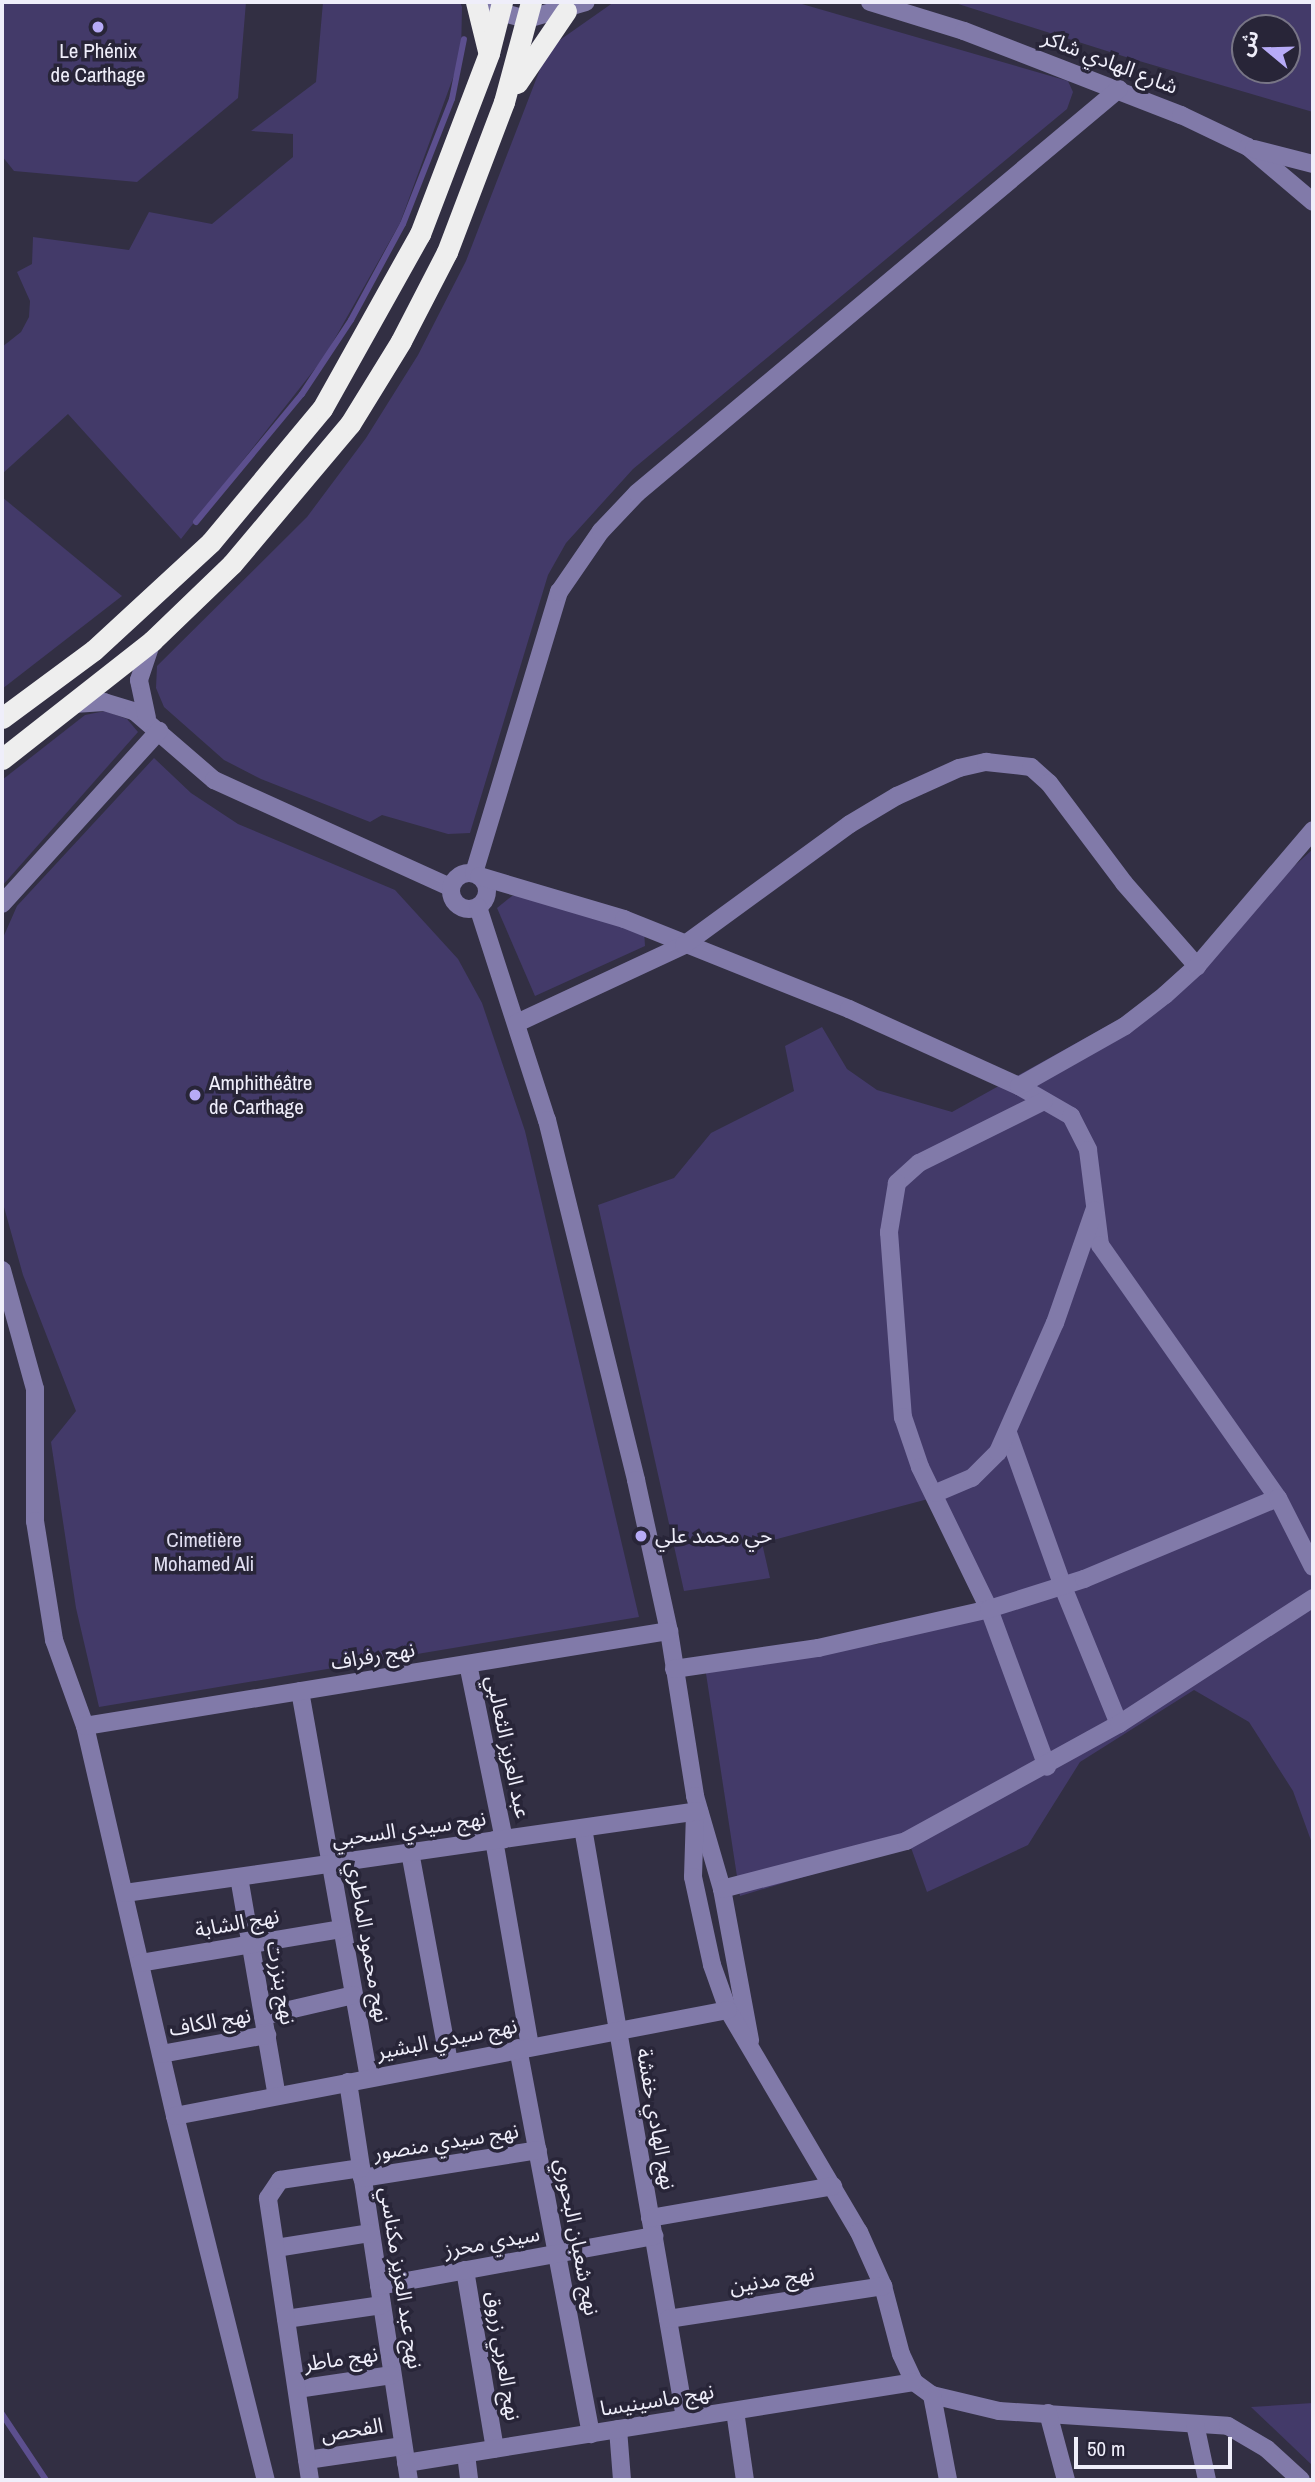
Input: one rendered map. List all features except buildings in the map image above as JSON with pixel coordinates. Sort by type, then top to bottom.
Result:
[{"type":"highway","points":[[476,2],[489,53]]},
{"type":"highway","points":[[2,718],[94,650],[211,542],[322,410],[420,234],[489,53],[497,5]]},
{"type":"highway","points":[[2,759],[152,641],[232,564],[350,424],[401,341],[447,252],[504,102],[529,10]]},
{"type":"highway","points":[[504,102],[566,11]]},
{"type":"street","points":[[497,5],[529,10],[566,11],[586,2]]},
{"type":"street","name":"شارع الهادي شاكر","points":[[870,2],[964,31],[1119,89],[1248,147],[1313,202]]},
{"type":"street","points":[[476,875],[559,592],[601,531],[637,493],[1119,89]]},
{"type":"street","points":[[1248,147],[1313,164]]},
{"type":"street","points":[[152,641],[139,680],[153,724]]},
{"type":"street","points":[[74,704],[111,703],[153,724],[214,780],[450,887],[456,905],[478,907]]},
{"type":"street","points":[[2,904],[153,724]]},
{"type":"street","points":[[517,1023],[684,945],[888,802],[959,768],[1009,762],[1031,767],[1049,783],[1124,883],[1197,966]]},
{"type":"street","points":[[1019,1086],[1125,1026],[1197,966],[1313,830]]},
{"type":"street","points":[[476,875],[487,889],[478,907],[517,1023],[556,1160],[669,1631],[696,1806],[722,1889],[750,2040]]},
{"type":"street","points":[[450,887],[459,876],[476,875],[624,919],[849,1009],[1019,1086],[1071,1116],[1083,1135],[1100,1245],[1159,1324],[1278,1498],[1313,1567]]},
{"type":"street","points":[[1044,1101],[941,1148],[897,1182],[889,1232],[900,1393],[911,1444],[989,1609],[1047,1766]]},
{"type":"street","points":[[936,1493],[955,1488],[988,1466],[1008,1433],[1055,1323],[1094,1209]]},
{"type":"street","points":[[2,1270],[36,1389],[35,1521],[54,1640],[85,1726],[175,2116],[266,2480]]},
{"type":"street","points":[[1008,1433],[1063,1587],[1119,1724]]},
{"type":"street","points":[[674,1669],[818,1648],[989,1609],[1063,1587],[1278,1498]]},
{"type":"street","points":[[722,1889],[906,1841],[1047,1766],[1119,1724],[1313,1598]]},
{"type":"street","name":"نهج رفراف","points":[[85,1726],[669,1631]]},
{"type":"street","name":"عبد العزيز الثعالبي","points":[[468,1664],[499,1840]]},
{"type":"street","name":"نهج محمود الماطري","points":[[300,1691],[369,2078]]},
{"type":"street","points":[[696,1806],[693,1877],[712,1965],[728,2010],[750,2040],[832,2186],[883,2286],[901,2354],[914,2382],[932,2395],[999,2411],[1238,2429],[1301,2480]]},
{"type":"street","name":"نهج سيدي السحبي","points":[[125,1893],[583,1828],[696,1806]]},
{"type":"street","name":"نهج الهادي خفشة","points":[[583,1828],[685,2418]]},
{"type":"street","name":"نهج شعبان البحوري","points":[[499,1840],[538,2150],[591,2434]]},
{"type":"street","points":[[410,1852],[449,2062]]},
{"type":"street","name":"نهج بنزرت","points":[[239,1877],[277,2096]]},
{"type":"street","name":"نهج الشابة","points":[[141,1963],[342,1929]]},
{"type":"street","points":[[263,2016],[354,1995]]},
{"type":"street","name":"نهج سيدي البشير","points":[[175,2116],[728,2010]]},
{"type":"street","name":"نهج الكاف","points":[[161,2054],[267,2035]]},
{"type":"street","name":"نهج عبد العزيز مكناسي","points":[[348,2082],[406,2463]]},
{"type":"street","name":"نهج سيدي منصور","points":[[276,2248],[268,2198],[280,2180],[362,2173],[538,2150]]},
{"type":"street","name":"سيدي محرز","points":[[379,2286],[557,2253],[652,2227],[832,2186]]},
{"type":"street","points":[[310,2480],[276,2248],[371,2234]]},
{"type":"street","name":"نهج العربي زروق","points":[[466,2270],[495,2449]]},
{"type":"street","name":"نهج مدنين","points":[[668,2319],[883,2286]]},
{"type":"street","points":[[286,2319],[382,2305]]},
{"type":"street","name":"نهج ماطر","points":[[297,2389],[393,2375]]},
{"type":"street","name":"نهج ماسينيسا","points":[[406,2463],[914,2382]]},
{"type":"street","points":[[932,2395],[948,2480]]},
{"type":"street","points":[[734,2411],[745,2480]]},
{"type":"street","points":[[1048,2413],[1066,2480]]},
{"type":"street","points":[[1195,2424],[1207,2480]]},
{"type":"street","points":[[618,2429],[622,2480]]},
{"type":"street","points":[[466,2454],[468,2480]]},
{"type":"street","name":"الفحص","points":[[307,2460],[406,2463]]},
{"type":"green space","points":[[2,2],[246,2],[238,98],[137,182],[14,171],[2,156]]},
{"type":"green space","points":[[323,2],[460,2],[462,7],[461,56],[400,223],[325,356],[181,539],[68,414],[2,474],[2,347],[21,332],[29,317],[30,301],[17,272],[32,264],[33,237],[129,250],[149,212],[212,224],[293,157],[293,134],[251,131],[316,82]]},
{"type":"green space","points":[[614,2],[795,2],[1068,81],[1073,92],[1067,109],[633,469],[566,543],[548,575],[470,833],[448,834],[382,815],[370,822],[261,779],[224,760],[164,707],[156,688],[157,666],[307,517],[366,438],[418,355],[466,261],[542,64],[557,42]]},
{"type":"green space","points":[[952,2],[1313,2],[1313,112],[1129,58]]},
{"type":"green space","points":[[2,497],[122,596],[2,689]]},
{"type":"green space","points":[[105,711],[127,719],[138,732],[2,886],[2,780],[85,715]]},
{"type":"green space","name":"Cimetière Mohamed Ali","points":[[154,758],[191,793],[238,824],[395,890],[458,959],[482,1003],[525,1131],[639,1617],[99,1707],[76,1608],[51,1442],[76,1411],[23,1275],[2,1200],[2,940],[17,906]]},
{"type":"green space","points":[[1313,849],[1313,1846],[1293,1791],[1249,1722],[1194,1690],[1080,1762],[1028,1845],[927,1892],[910,1845],[740,1896],[705,1667],[878,1644],[982,1612],[932,1498],[762,1543],[770,1578],[684,1591],[598,1205],[674,1178],[711,1133],[794,1091],[785,1046],[822,1027],[847,1069],[877,1090],[952,1112],[1134,1011]]},
{"type":"green space","points":[[512,896],[532,896],[644,930],[645,946],[535,996],[497,908]]},
{"type":"green space","points":[[1313,2403],[1313,2466],[1251,2407]]},
{"type":"waterway","points":[[196,522],[302,394],[351,320],[403,224],[452,99],[464,39]]},
{"type":"waterway","points":[[2,2414],[46,2480]]},
{"type":"place","name":"Le Phénix de Carthage","points":[[98,27]]},
{"type":"place","name":"Amphithéâtre de Carthage","points":[[195,1095]]},
{"type":"place","name":"حي محمد علي","points":[[641,1536]]}]
